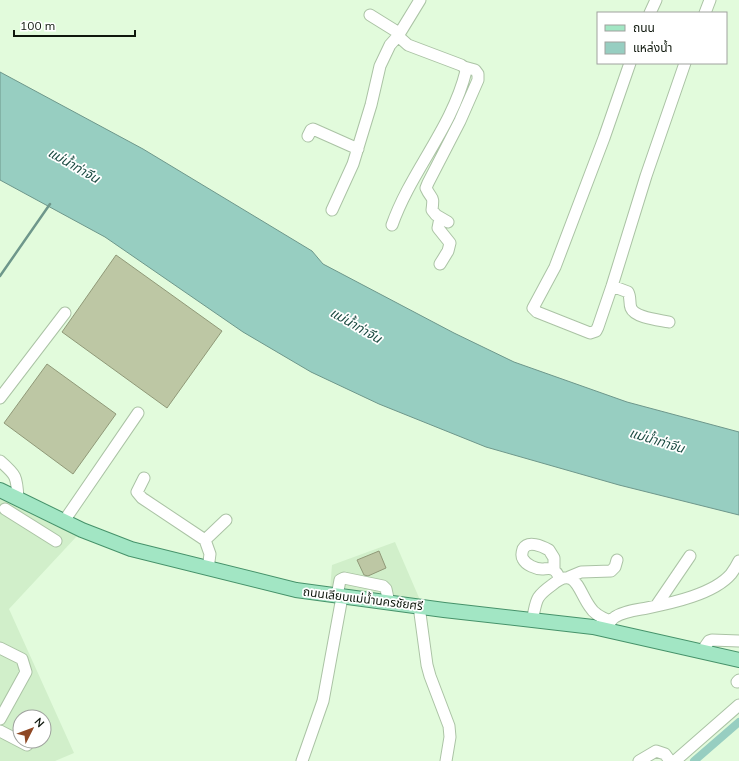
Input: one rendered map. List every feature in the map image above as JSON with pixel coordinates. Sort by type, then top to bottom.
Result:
[{"type":"main road","name":"ถนนเลียบแม่น้ำนครชัยศรี","points":[[10,495],[82,530],[131,549],[296,590],[532,621],[593,627],[608,625],[739,660]]},
{"type":"street","points":[[332,210],[351,170],[358,149],[371,105],[380,66],[390,46],[420,0]]},
{"type":"street","points":[[650,12],[656,0]]},
{"type":"street","points":[[705,12],[710,0]]},
{"type":"street","points":[[370,15],[398,34],[408,45],[461,65],[464,68],[475,70],[478,74],[478,80],[460,121],[426,188],[433,198],[432,210],[444,220],[438,228],[450,243],[448,251],[440,264]]},
{"type":"street","points":[[630,64],[604,138],[555,267],[533,308],[537,312],[590,333],[596,331],[598,327],[613,286],[646,176],[685,64]]},
{"type":"street","points":[[392,225],[396,212],[408,188],[446,121],[465,76],[466,71],[464,68]]},
{"type":"street","points":[[308,136],[313,129],[358,149]]},
{"type":"street","points":[[613,286],[626,290],[630,295],[631,308],[635,313],[641,316],[669,322]]},
{"type":"street","points":[[0,398],[65,312]]},
{"type":"street","points":[[64,521],[138,413]]},
{"type":"street","points":[[0,461],[12,471],[18,484],[10,495],[2,514],[56,541]]},
{"type":"street","points":[[144,478],[137,492],[142,498],[205,540],[210,554],[208,569]]},
{"type":"street","points":[[205,540],[226,520]]},
{"type":"street","points":[[656,606],[690,556]]},
{"type":"street","points":[[532,621],[537,599],[542,592],[561,575],[581,572],[611,571],[615,567],[618,560]]},
{"type":"street","points":[[561,575],[579,587],[590,608],[603,618],[608,625],[616,616],[624,612],[674,602],[707,590],[730,575],[739,561]]},
{"type":"street","points":[[302,761],[323,701],[340,596]]},
{"type":"street","points":[[419,606],[427,665],[449,726],[450,737],[446,761]]},
{"type":"street","points":[[702,651],[712,640],[739,640]]},
{"type":"street","points":[[0,648],[22,659],[26,672],[0,719]]},
{"type":"street","points":[[675,761],[739,705]]},
{"type":"street","points":[[0,730],[12,737]]},
{"type":"street","points":[[639,761],[656,750],[665,754],[670,761]]},
{"type":"shaded area","points":[[0,499],[77,536],[9,609],[74,753],[55,761],[0,761]]},
{"type":"shaded area","points":[[395,542],[420,600],[330,590],[332,565]]},
{"type":"water","name":"แม่น้ำท่าจีน","points":[[0,72],[143,149],[312,251],[323,264],[454,333],[514,362],[627,402],[739,432],[739,515],[619,485],[486,447],[379,404],[311,372],[243,332],[105,237],[0,180]]},
{"type":"building","points":[[116,255],[222,331],[167,408],[62,332]]},
{"type":"building","points":[[47,364],[116,414],[73,474],[4,423]]},
{"type":"building","points":[[379,551],[386,568],[368,576],[364,575],[357,560]]},
{"type":"waterway","points":[[0,276],[50,204]]},
{"type":"waterway","points":[[694,761],[739,722]]}]
